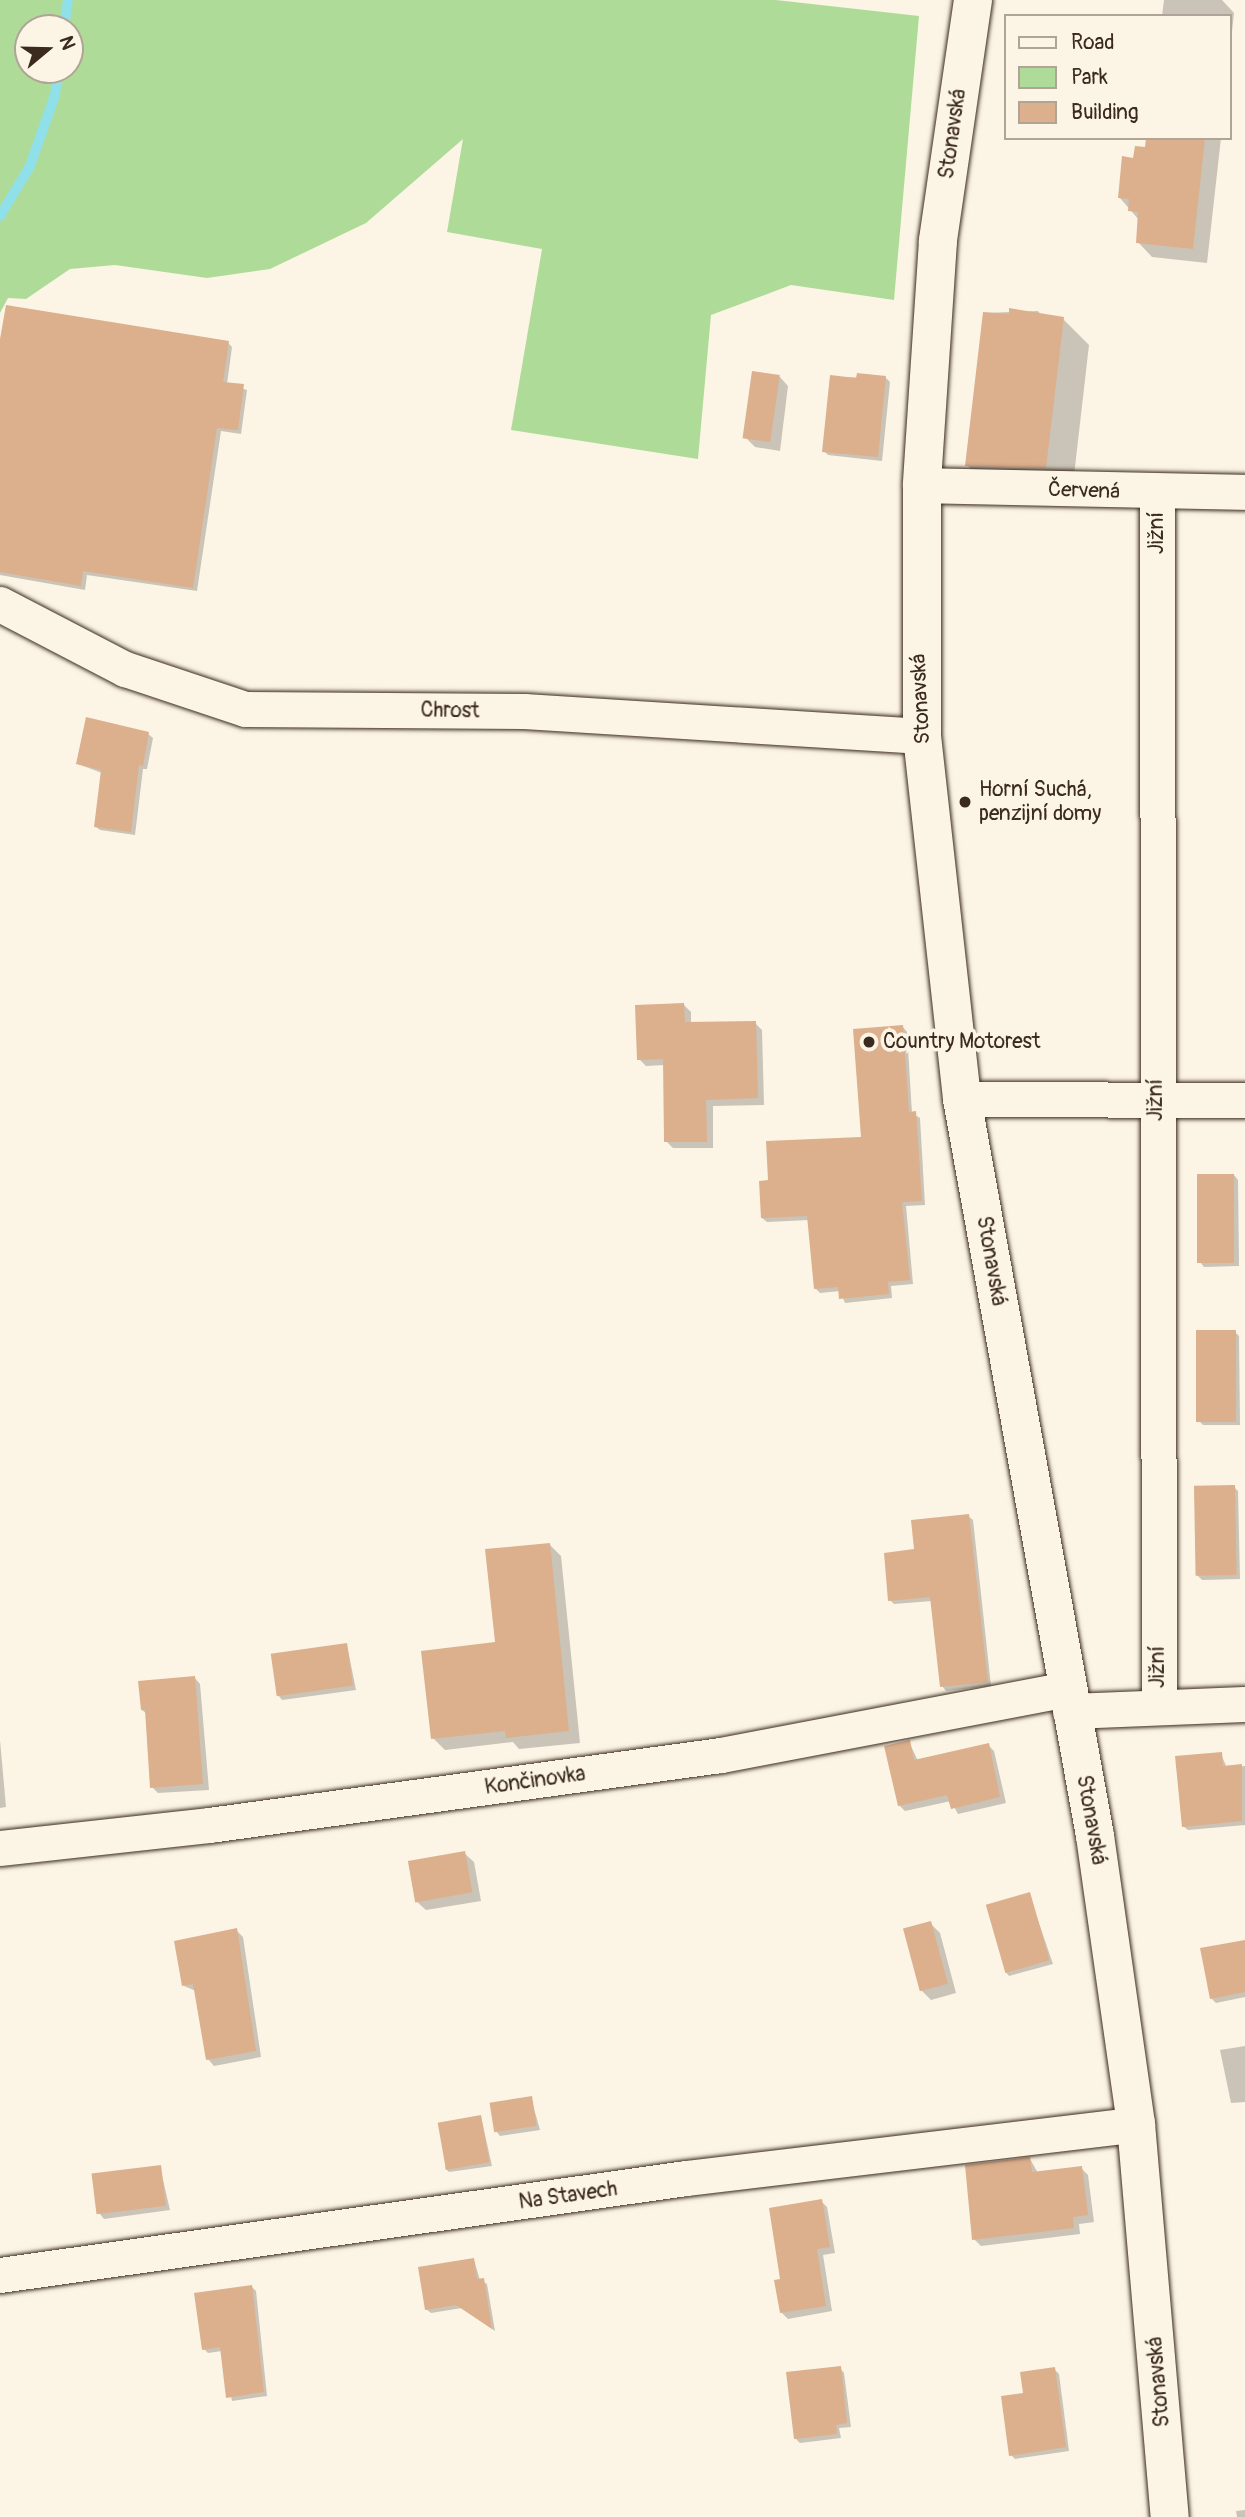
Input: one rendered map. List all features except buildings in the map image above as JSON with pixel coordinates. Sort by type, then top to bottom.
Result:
[{"type":"main road","name":"Stonavská","points":[[973,0],[938,241],[922,485],[922,736],[962,1099],[1068,1700],[1095,1836],[1136,2124],[1170,2517]]},
{"type":"street","name":"Červená","points":[[922,485],[1157,493],[1245,492]]},
{"type":"street","name":"Jižní","points":[[1157,493],[1155,1101],[1158,1706]]},
{"type":"street","name":"Chrost","points":[[0,604],[125,668],[245,709],[524,711],[922,736]]},
{"type":"street","points":[[962,1099],[1245,1100]]},
{"type":"street","name":"Končinovka","points":[[0,1848],[209,1825],[720,1755],[1068,1700],[1158,1706],[1245,1704]]},
{"type":"street","name":"Na Stavech","points":[[0,2275],[686,2178],[1136,2124]]},
{"type":"green space","points":[[0,0],[776,0],[919,16],[894,300],[791,285],[711,315],[698,459],[511,430],[542,249],[447,232],[463,139],[366,223],[270,269],[207,278],[115,265],[70,269],[26,299],[8,298],[0,313]]},
{"type":"waterway","points":[[66,14],[68,0]]},
{"type":"waterway","points":[[0,216],[30,166],[55,95],[56,84]]},
{"type":"place","name":"Horní Suchá, penzijní domy","points":[[965,802]]},
{"type":"place","name":"Country Motorest","points":[[869,1042]]}]
